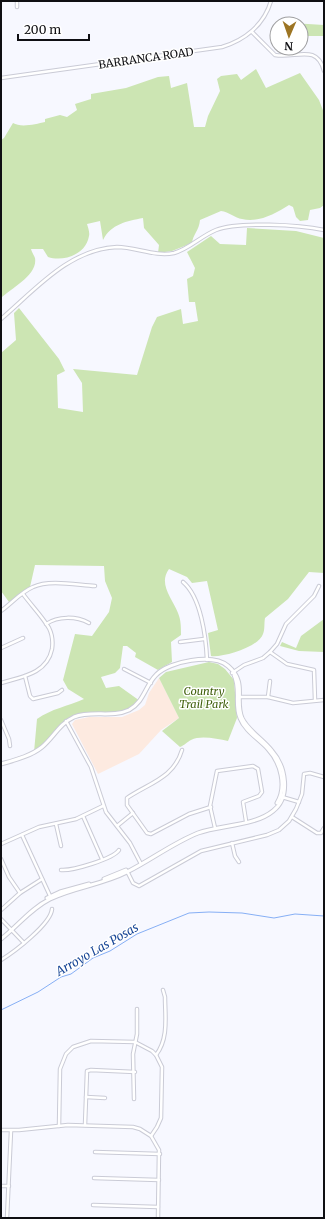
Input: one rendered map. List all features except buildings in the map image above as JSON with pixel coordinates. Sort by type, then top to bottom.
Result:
[{"type":"street","points":[[16,7],[17,1]]},
{"type":"street","name":"BARRANCA ROAD","points":[[1,78],[222,47],[239,40],[252,32],[264,16],[271,1]]},
{"type":"street","points":[[252,32],[275,55],[312,54],[320,60],[324,71]]},
{"type":"street","points":[[1,319],[60,268],[82,255],[99,250],[123,247],[158,254],[168,254],[184,250],[215,230],[238,224],[324,230]]},
{"type":"street","points":[[183,582],[195,596],[207,659]]},
{"type":"street","points":[[1,611],[34,586],[43,584],[95,586]]},
{"type":"street","points":[[233,672],[270,652],[277,644],[286,624],[314,596],[319,586]]},
{"type":"street","points":[[1,683],[25,676],[40,668],[51,653],[51,634],[46,624],[23,594]]},
{"type":"street","points":[[46,624],[53,619],[60,618],[83,620],[89,623]]},
{"type":"street","points":[[1,648],[23,638]]},
{"type":"street","points":[[180,642],[204,639]]},
{"type":"street","points":[[270,652],[287,664],[314,670],[315,700]]},
{"type":"street","points":[[1,765],[40,750],[67,722],[87,714],[129,710],[140,701],[156,675],[167,667],[207,659],[225,664],[239,681],[241,712],[245,722],[271,749],[278,760],[284,778],[282,797],[275,809],[270,814],[215,827],[196,834],[127,871],[51,897],[30,912],[1,938]]},
{"type":"street","points":[[124,669],[151,682]]},
{"type":"street","points":[[25,676],[30,696],[33,699],[54,694],[62,690]]},
{"type":"street","points":[[268,697],[270,681]]},
{"type":"street","points":[[239,697],[268,697],[292,703],[324,700]]},
{"type":"street","points":[[1,720],[9,739],[10,746]]},
{"type":"street","points":[[67,722],[91,767],[103,806],[130,843],[141,863]]},
{"type":"street","points":[[182,750],[177,763],[168,774],[127,798],[126,804],[147,832],[151,834],[189,814],[211,807]]},
{"type":"street","points":[[215,827],[211,807],[217,771],[221,769],[257,767],[262,792],[259,796],[243,802],[246,820]]},
{"type":"street","points":[[127,871],[133,884],[139,886],[201,851],[275,832],[284,826],[292,816],[299,802],[305,773],[312,773],[324,777]]},
{"type":"street","points":[[282,797],[299,802]]},
{"type":"street","points":[[1,844],[39,827],[74,820],[103,806]]},
{"type":"street","points":[[117,826],[133,813]]},
{"type":"street","points":[[83,816],[102,859]]},
{"type":"street","points":[[292,816],[317,833],[321,833],[324,828]]},
{"type":"street","points":[[56,824],[61,846]]},
{"type":"street","points":[[22,835],[51,897]]},
{"type":"street","points":[[232,843],[235,857],[239,862]]},
{"type":"street","points":[[61,870],[70,870],[102,859],[116,854],[119,850]]},
{"type":"street","points":[[1,859],[9,877],[20,893]]},
{"type":"street","points":[[1,910],[20,893],[42,879]]},
{"type":"street","points":[[1,960],[24,943],[50,917],[52,908]]},
{"type":"street","points":[[1,918],[24,943]]},
{"type":"street","points":[[156,1055],[164,1041],[166,996],[163,990]]},
{"type":"street","points":[[134,1099],[135,1072],[133,1054],[137,1034],[138,1009]]},
{"type":"street","points":[[59,1126],[60,1069],[66,1054],[73,1047],[91,1041],[135,1042],[148,1047],[156,1055],[162,1071],[161,1118],[157,1128],[151,1136]]},
{"type":"street","points":[[85,1125],[86,1074],[88,1071],[135,1072]]},
{"type":"street","points":[[86,1097],[105,1098]]},
{"type":"street","points":[[1,1130],[11,1131],[85,1125],[133,1127],[140,1129],[151,1136],[158,1145],[160,1154],[158,1218]]},
{"type":"street","points":[[7,1218],[11,1131]]},
{"type":"street","points":[[95,1152],[160,1154]]},
{"type":"street","points":[[94,1178],[159,1180]]},
{"type":"street","points":[[1,1186],[9,1186]]},
{"type":"street","points":[[93,1205],[158,1207]]},
{"type":"shaded area","points":[[159,678],[179,718],[161,730],[139,754],[98,774],[72,724],[75,720],[89,717],[122,717],[139,710],[145,705],[149,693]]},
{"type":"green space","points":[[309,24],[324,25],[324,36],[309,36]]},
{"type":"green space","points":[[256,69],[266,88],[300,73],[319,100],[324,113],[324,205],[320,208],[310,210],[308,220],[300,221],[296,217],[293,207],[289,205],[278,212],[254,220],[239,218],[221,211],[200,220],[192,243],[172,251],[158,253],[159,245],[144,228],[143,218],[120,224],[110,230],[103,240],[100,221],[87,224],[89,236],[87,243],[73,256],[67,258],[48,257],[43,249],[31,249],[35,258],[35,264],[32,270],[23,281],[1,298],[1,140],[4,138],[13,123],[29,125],[45,122],[45,119],[60,115],[67,117],[77,110],[75,104],[91,99],[91,94],[126,88],[158,77],[169,76],[171,88],[187,83],[194,127],[205,127],[208,116],[220,91],[217,79],[221,76],[237,74],[241,80]]},
{"type":"green space","points":[[247,228],[296,231],[324,238],[324,573],[309,572],[288,599],[265,618],[263,634],[255,643],[240,651],[211,656],[208,633],[218,630],[207,581],[192,583],[187,577],[169,569],[166,575],[165,586],[179,616],[181,629],[181,635],[171,642],[172,662],[158,670],[135,657],[136,653],[127,646],[123,646],[120,668],[115,673],[101,677],[106,688],[119,686],[140,701],[125,711],[76,716],[55,730],[45,744],[34,752],[37,719],[54,710],[84,699],[68,689],[63,680],[75,634],[92,636],[109,612],[112,598],[105,581],[104,566],[35,565],[30,587],[9,602],[1,591],[1,353],[16,340],[14,313],[19,308],[59,359],[65,371],[57,375],[58,408],[83,412],[82,383],[73,369],[137,375],[152,327],[157,317],[181,309],[183,324],[198,321],[195,302],[189,302],[187,279],[193,276],[195,268],[187,252],[211,236],[220,244],[246,245]]},
{"type":"green space","points":[[324,619],[324,652],[299,651],[280,646],[282,642],[296,648],[301,636]]},
{"type":"green space","name":"Country Trail Park","points":[[209,662],[218,664],[225,669],[234,680],[237,718],[228,741],[199,738],[191,740],[180,747],[162,731],[179,718],[159,678],[166,672]]},
{"type":"waterway","name":"Arroyo Las Posas","points":[[1,1010],[38,992],[61,977],[71,974],[93,958],[110,951],[137,934],[189,913],[242,913],[274,918],[295,914],[324,916]]}]
